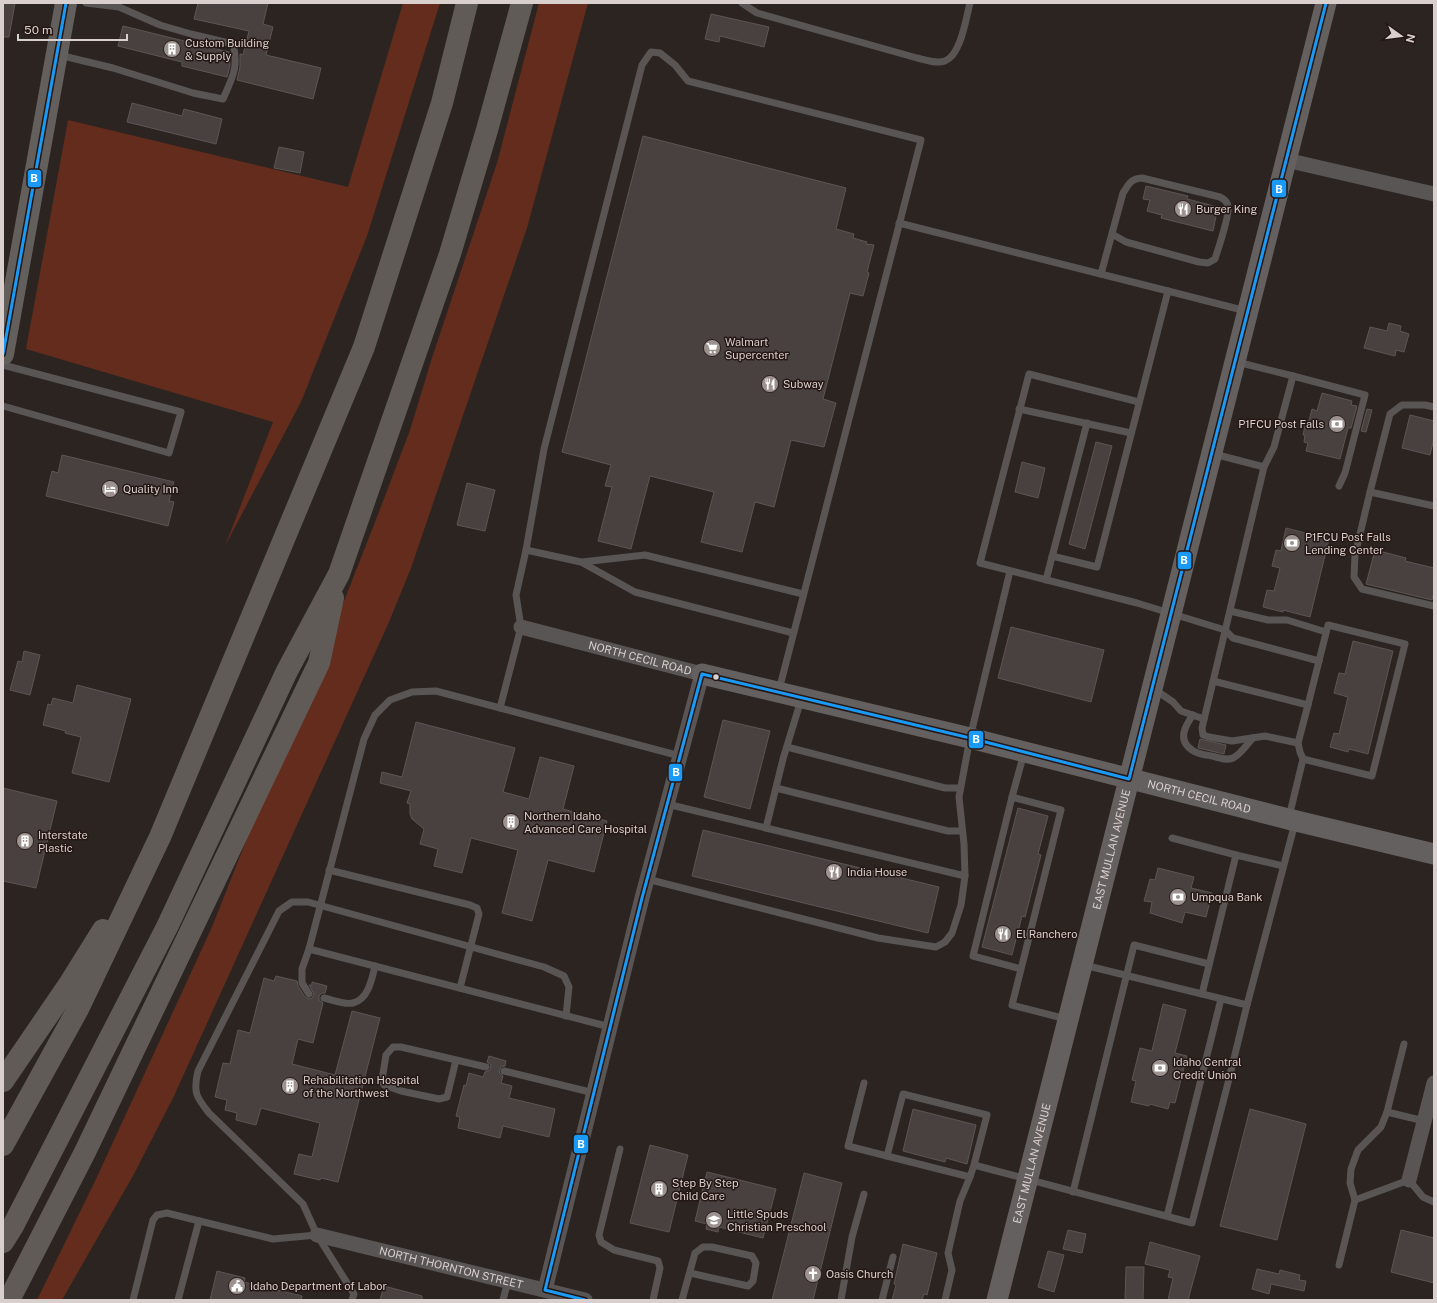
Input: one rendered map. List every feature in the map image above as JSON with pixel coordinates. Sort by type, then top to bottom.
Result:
[{"type":"highway","points":[[3,1145],[78,1009],[160,837],[364,348],[442,102],[468,3]]},
{"type":"highway","points":[[9,1300],[85,1152],[319,663],[338,574],[450,254],[487,130],[522,3]]},
{"type":"highway","points":[[3,1242],[17,1219],[167,927],[287,671],[338,574]]},
{"type":"highway","points":[[3,1080],[68,986],[160,837]]},
{"type":"main road","points":[[3,354],[66,3]]},
{"type":"main road","name":"EAST MULLAN AVENUE","points":[[997,1300],[1326,3]]},
{"type":"main road","name":"NORTH CECIL ROAD","points":[[702,674],[970,738],[1292,820],[1434,854]]},
{"type":"street","points":[[1286,160],[1434,194]]},
{"type":"street","name":"NORTH CECIL ROAD","points":[[521,627],[702,674]]},
{"type":"street","points":[[545,1290],[647,879],[702,674]]},
{"type":"street","points":[[1409,1180],[1434,1083]]},
{"type":"street","name":"NORTH THORNTON STREET","points":[[317,1235],[586,1300]]},
{"type":"lane","points":[[57,55],[114,68],[193,93],[223,99],[235,72],[236,57],[233,44],[160,25],[119,6],[86,3]]},
{"type":"lane","points":[[742,3],[757,13],[917,58],[935,62],[944,62],[951,57],[957,49],[970,3]]},
{"type":"lane","points":[[500,708],[521,627],[516,595],[526,550],[546,441],[642,65],[651,52],[660,53],[674,65],[688,81],[921,140],[778,692]]},
{"type":"lane","points":[[1101,274],[1123,193],[1129,182],[1134,178],[1142,178],[1220,197],[1226,201],[1228,208],[1221,242],[1215,259],[1208,263],[1199,262],[1126,242],[1112,234]]},
{"type":"lane","points":[[899,223],[1248,312]]},
{"type":"lane","points":[[1052,556],[1097,567],[1168,291]]},
{"type":"lane","points":[[1235,362],[1365,395],[1345,473],[1339,486]]},
{"type":"lane","points":[[3,365],[181,412],[169,454],[3,406]]},
{"type":"lane","points":[[1139,402],[1029,374],[980,563],[1137,603],[1225,630],[1233,638],[1319,661]]},
{"type":"lane","points":[[1293,376],[1274,447],[1264,467],[1202,728],[1203,735],[1232,741],[1265,736],[1298,743]]},
{"type":"lane","points":[[1434,407],[1425,405],[1402,405],[1390,414],[1355,555],[1354,577],[1362,589],[1434,606]]},
{"type":"lane","points":[[1020,409],[1131,433]]},
{"type":"lane","points":[[1046,580],[1087,423]]},
{"type":"lane","points":[[1212,454],[1264,467]]},
{"type":"lane","points":[[1370,492],[1434,506]]},
{"type":"lane","points":[[526,550],[581,562],[635,592],[793,633]]},
{"type":"lane","points":[[581,562],[645,555],[803,594]]},
{"type":"lane","points":[[647,879],[878,938],[936,947],[945,942],[952,933],[961,905],[965,876],[965,861],[958,797],[970,738],[1010,571]]},
{"type":"lane","points":[[1230,611],[1268,620],[1287,620],[1326,632]]},
{"type":"lane","points":[[974,1165],[1192,1223],[1283,866],[1303,759],[1298,743],[1328,625],[1405,644],[1372,776],[1303,759]]},
{"type":"lane","points":[[1213,681],[1308,705]]},
{"type":"lane","points":[[1152,687],[1173,702],[1181,711],[1204,719]]},
{"type":"lane","points":[[310,994],[302,983],[302,969],[364,739],[375,715],[390,700],[412,692],[436,691],[680,756]]},
{"type":"lane","points":[[766,828],[802,697]]},
{"type":"lane","points":[[1193,715],[1184,727],[1183,738],[1186,745],[1198,753],[1224,759],[1232,759],[1238,755],[1253,738]]},
{"type":"lane","points":[[787,748],[945,788],[960,788]]},
{"type":"lane","points":[[1021,969],[973,956],[1024,752]]},
{"type":"lane","points":[[776,788],[948,831],[962,831]]},
{"type":"lane","points":[[1012,797],[1061,810],[1012,1005],[1068,1020]]},
{"type":"lane","points":[[667,804],[965,876]]},
{"type":"lane","points":[[1172,838],[1283,866]]},
{"type":"lane","points":[[1202,994],[1236,855]]},
{"type":"lane","points":[[329,870],[477,908],[479,914],[460,988]]},
{"type":"lane","points":[[352,1300],[354,1294],[317,1235],[303,1204],[209,1113],[197,1099],[195,1084],[198,1071],[279,911],[292,902],[308,902],[544,967],[564,976],[570,987],[566,1016]]},
{"type":"lane","points":[[1073,1192],[1134,946],[1209,964]]},
{"type":"lane","points":[[308,948],[610,1027]]},
{"type":"lane","points":[[1082,964],[1247,1005]]},
{"type":"lane","points":[[324,998],[353,1003],[362,999],[370,986],[375,966]]},
{"type":"lane","points":[[1167,1216],[1221,999]]},
{"type":"lane","points":[[1339,1265],[1355,1200],[1350,1183],[1351,1169],[1358,1150],[1381,1127],[1387,1112],[1404,1044]]},
{"type":"lane","points":[[456,1060],[447,1097],[439,1100],[401,1091],[384,1085],[382,1080],[386,1055],[393,1047],[401,1047],[486,1067]]},
{"type":"lane","points":[[504,1071],[594,1092]]},
{"type":"lane","points":[[864,1082],[848,1146],[970,1177]]},
{"type":"lane","points":[[887,1156],[902,1094],[986,1115],[974,1165],[960,1201],[948,1252],[952,1270],[945,1300]]},
{"type":"lane","points":[[1387,1112],[1424,1121]]},
{"type":"lane","points":[[620,1149],[599,1236],[602,1242],[614,1250],[658,1261],[660,1268],[654,1300]]},
{"type":"lane","points":[[1355,1200],[1409,1180],[1423,1197],[1434,1202]]},
{"type":"lane","points":[[841,1300],[852,1237],[864,1194]]},
{"type":"lane","points":[[133,1300],[153,1220],[157,1215],[167,1213],[273,1239],[317,1235]]},
{"type":"lane","points":[[178,1300],[199,1221]]},
{"type":"lane","points":[[682,1300],[695,1253],[703,1247],[712,1247],[752,1256],[756,1263],[753,1281],[748,1286],[690,1273]]},
{"type":"lane","points":[[882,1300],[893,1257]]},
{"type":"lane","points":[[503,1300],[508,1281]]},
{"type":"shaded area","points":[[403,3],[440,3],[367,236],[301,402],[225,546],[273,422],[26,349],[68,120],[348,187]]},
{"type":"shaded area","points":[[539,3],[588,3],[527,228],[411,568],[389,622],[174,1096],[134,1174],[62,1300],[37,1300],[97,1177],[212,927],[261,803],[302,708],[377,517],[410,430],[431,361],[497,163]]},
{"type":"building","points":[[3,3],[15,3],[9,37],[3,37]]},
{"type":"building","points":[[198,3],[268,3],[263,24],[273,27],[266,55],[321,68],[313,99],[237,80],[240,67],[240,54],[243,55],[249,31],[194,19]]},
{"type":"building","points":[[711,14],[769,27],[764,47],[720,36],[719,42],[705,39]]},
{"type":"building","name":"Custom Building & Supply","points":[[123,26],[229,52],[230,66],[227,77],[182,66],[182,62],[118,46]]},
{"type":"building","points":[[132,103],[182,116],[184,109],[222,119],[216,144],[127,122]]},
{"type":"building","name":"Walmart Supercenter","points":[[643,136],[846,188],[836,229],[854,234],[853,238],[867,242],[866,244],[874,245],[863,296],[850,293],[823,399],[836,403],[824,447],[791,440],[774,507],[755,502],[742,552],[701,542],[714,492],[650,476],[631,549],[598,541],[612,487],[605,486],[611,465],[562,452]]},
{"type":"building","points":[[279,147],[304,152],[300,173],[274,168]]},
{"type":"building","name":"Burger King","points":[[1146,186],[1188,196],[1187,199],[1218,207],[1213,231],[1161,218],[1162,215],[1147,211],[1150,200],[1143,199]]},
{"type":"building","points":[[1389,323],[1401,326],[1400,331],[1409,334],[1404,352],[1396,350],[1395,356],[1364,348],[1370,327],[1387,331]]},
{"type":"building","name":"P1FCU Post Falls","points":[[1322,393],[1352,401],[1351,405],[1357,406],[1351,428],[1348,428],[1340,459],[1306,451],[1308,443],[1304,442],[1305,435],[1303,435],[1306,421],[1309,421],[1312,409],[1317,411]]},
{"type":"building","points":[[1367,409],[1372,410],[1366,432],[1361,431]]},
{"type":"building","points":[[1410,415],[1434,421],[1434,438],[1430,455],[1402,448]]},
{"type":"building","points":[[1096,442],[1112,446],[1085,549],[1069,544]]},
{"type":"building","name":"Quality Inn","points":[[62,455],[174,482],[169,501],[174,502],[168,526],[46,496],[52,471],[58,473]]},
{"type":"building","points":[[1022,462],[1045,468],[1038,498],[1015,492]]},
{"type":"building","points":[[467,483],[495,490],[485,531],[457,525]]},
{"type":"building","points":[[1286,528],[1329,539],[1310,617],[1283,610],[1283,612],[1263,607],[1267,590],[1274,591],[1280,568],[1272,566],[1276,550],[1281,551]]},
{"type":"building","points":[[1375,550],[1406,558],[1405,561],[1434,568],[1434,592],[1432,600],[1366,584]]},
{"type":"building","points":[[1011,627],[1104,650],[1091,702],[998,678]]},
{"type":"building","points":[[1353,641],[1393,651],[1368,754],[1349,749],[1348,752],[1330,747],[1334,733],[1339,734],[1348,697],[1334,693],[1339,673],[1345,674]]},
{"type":"building","points":[[24,651],[40,655],[30,695],[10,690],[18,661],[22,662]]},
{"type":"building","points":[[77,685],[131,699],[109,782],[72,773],[81,737],[65,733],[66,731],[43,725],[48,704],[51,705],[53,698],[73,703]]},
{"type":"building","points":[[723,720],[770,731],[750,809],[704,797]]},
{"type":"building","name":"Northern Idaho Advanced Care Hospital","points":[[416,722],[515,748],[503,792],[529,799],[540,757],[574,766],[563,809],[607,821],[594,872],[548,860],[532,921],[502,913],[518,850],[471,838],[462,873],[434,866],[438,849],[420,844],[424,829],[412,819],[410,814],[410,804],[407,803],[411,791],[380,783],[382,772],[402,777]]},
{"type":"building","points":[[1200,739],[1226,745],[1224,754],[1198,748]]},
{"type":"building","name":"Interstate Plastic","points":[[3,788],[57,801],[36,888],[3,881]]},
{"type":"building","points":[[1018,808],[1048,816],[1038,854],[1041,855],[1025,917],[1022,916],[1012,955],[982,947]]},
{"type":"building","points":[[703,830],[939,887],[928,933],[692,876]]},
{"type":"building","name":"Umpqua Bank","points":[[1158,868],[1194,877],[1191,888],[1212,893],[1206,917],[1185,912],[1182,923],[1150,913],[1152,902],[1144,901],[1150,879],[1155,880]]},
{"type":"building","name":"Rehabilitation Hospital of the Northwest","points":[[276,976],[297,981],[298,986],[305,997],[309,999],[312,998],[314,994],[309,985],[312,985],[312,982],[327,986],[325,993],[322,993],[319,996],[319,1000],[323,1003],[313,1043],[298,1039],[292,1064],[335,1075],[352,1011],[380,1018],[338,1182],[321,1178],[320,1180],[294,1174],[299,1154],[312,1157],[320,1123],[261,1108],[256,1125],[236,1120],[237,1113],[225,1110],[227,1100],[215,1097],[223,1063],[230,1064],[238,1030],[250,1033],[264,978],[274,981]]},
{"type":"building","name":"Idaho Central Credit Union","points":[[1163,1004],[1186,1010],[1175,1053],[1187,1056],[1175,1103],[1170,1102],[1168,1109],[1150,1104],[1149,1106],[1131,1102],[1136,1081],[1132,1080],[1140,1048],[1152,1051]]},
{"type":"building","points":[[489,1056],[506,1061],[505,1066],[501,1067],[499,1072],[503,1076],[501,1083],[512,1086],[509,1098],[555,1109],[549,1137],[503,1126],[500,1138],[458,1128],[460,1117],[456,1116],[464,1085],[466,1086],[469,1073],[483,1077],[485,1072],[490,1070],[491,1065],[487,1062]]},
{"type":"building","points":[[913,1109],[976,1125],[967,1164],[946,1158],[945,1162],[903,1151]]},
{"type":"building","points":[[1250,1109],[1306,1124],[1277,1240],[1220,1226]]},
{"type":"building","name":"Step By Step Child Care","points":[[650,1145],[688,1155],[669,1232],[630,1223]]},
{"type":"building","points":[[707,1172],[776,1189],[763,1238],[719,1227],[718,1232],[706,1229],[707,1224],[695,1221]]},
{"type":"building","points":[[804,1173],[842,1183],[813,1300],[772,1300]]},
{"type":"building","points":[[1068,1230],[1086,1234],[1082,1253],[1063,1249]]},
{"type":"building","points":[[1401,1230],[1434,1238],[1434,1283],[1391,1272]]},
{"type":"building","points":[[1150,1242],[1200,1256],[1188,1300],[1168,1300],[1173,1278],[1168,1277],[1170,1270],[1145,1264]]},
{"type":"building","points":[[903,1244],[937,1253],[927,1295],[924,1294],[922,1300],[892,1300]]},
{"type":"building","points":[[1048,1251],[1064,1255],[1054,1292],[1038,1287]]},
{"type":"building","points":[[1126,1267],[1144,1267],[1143,1300],[1125,1300]]},
{"type":"building","points":[[1257,1269],[1279,1274],[1280,1270],[1300,1275],[1299,1280],[1306,1281],[1304,1291],[1271,1284],[1269,1294],[1252,1289]]},
{"type":"building","name":"Idaho Department of Labor","points":[[217,1271],[245,1278],[244,1282],[302,1296],[301,1300],[210,1300]]},
{"type":"building","points":[[384,1286],[422,1296],[422,1300],[380,1300]]},
{"type":"transit line","name":"B","points":[[3,354],[66,3]]},
{"type":"transit line","name":"B","points":[[585,1300],[545,1290],[642,898],[702,674],[970,738],[1129,779],[1326,3]]},
{"type":"place","name":"Custom Building & Supply","points":[[172,49]]},
{"type":"place","name":"Burger King","points":[[1183,209]]},
{"type":"place","name":"Walmart Supercenter","points":[[712,348]]},
{"type":"place","name":"Subway","points":[[770,384]]},
{"type":"place","name":"P1FCU Post Falls","points":[[1337,424]]},
{"type":"place","name":"Quality Inn","points":[[110,489]]},
{"type":"place","name":"P1FCU Post Falls Lending Center","points":[[1292,543]]},
{"type":"place","name":"Northern Idaho Advanced Care Hospital","points":[[511,822]]},
{"type":"place","name":"Interstate Plastic","points":[[25,841]]},
{"type":"place","name":"India House","points":[[834,872]]},
{"type":"place","name":"Umpqua Bank","points":[[1178,897]]},
{"type":"place","name":"El Ranchero","points":[[1003,934]]},
{"type":"place","name":"Idaho Central Credit Union","points":[[1160,1068]]},
{"type":"place","name":"Rehabilitation Hospital of the Northwest","points":[[290,1086]]},
{"type":"place","name":"Step By Step Child Care","points":[[659,1189]]},
{"type":"place","name":"Little Spuds Christian Preschool","points":[[714,1220]]},
{"type":"place","name":"Oasis Church","points":[[813,1274]]},
{"type":"place","name":"Idaho Department of Labor","points":[[237,1286]]}]
